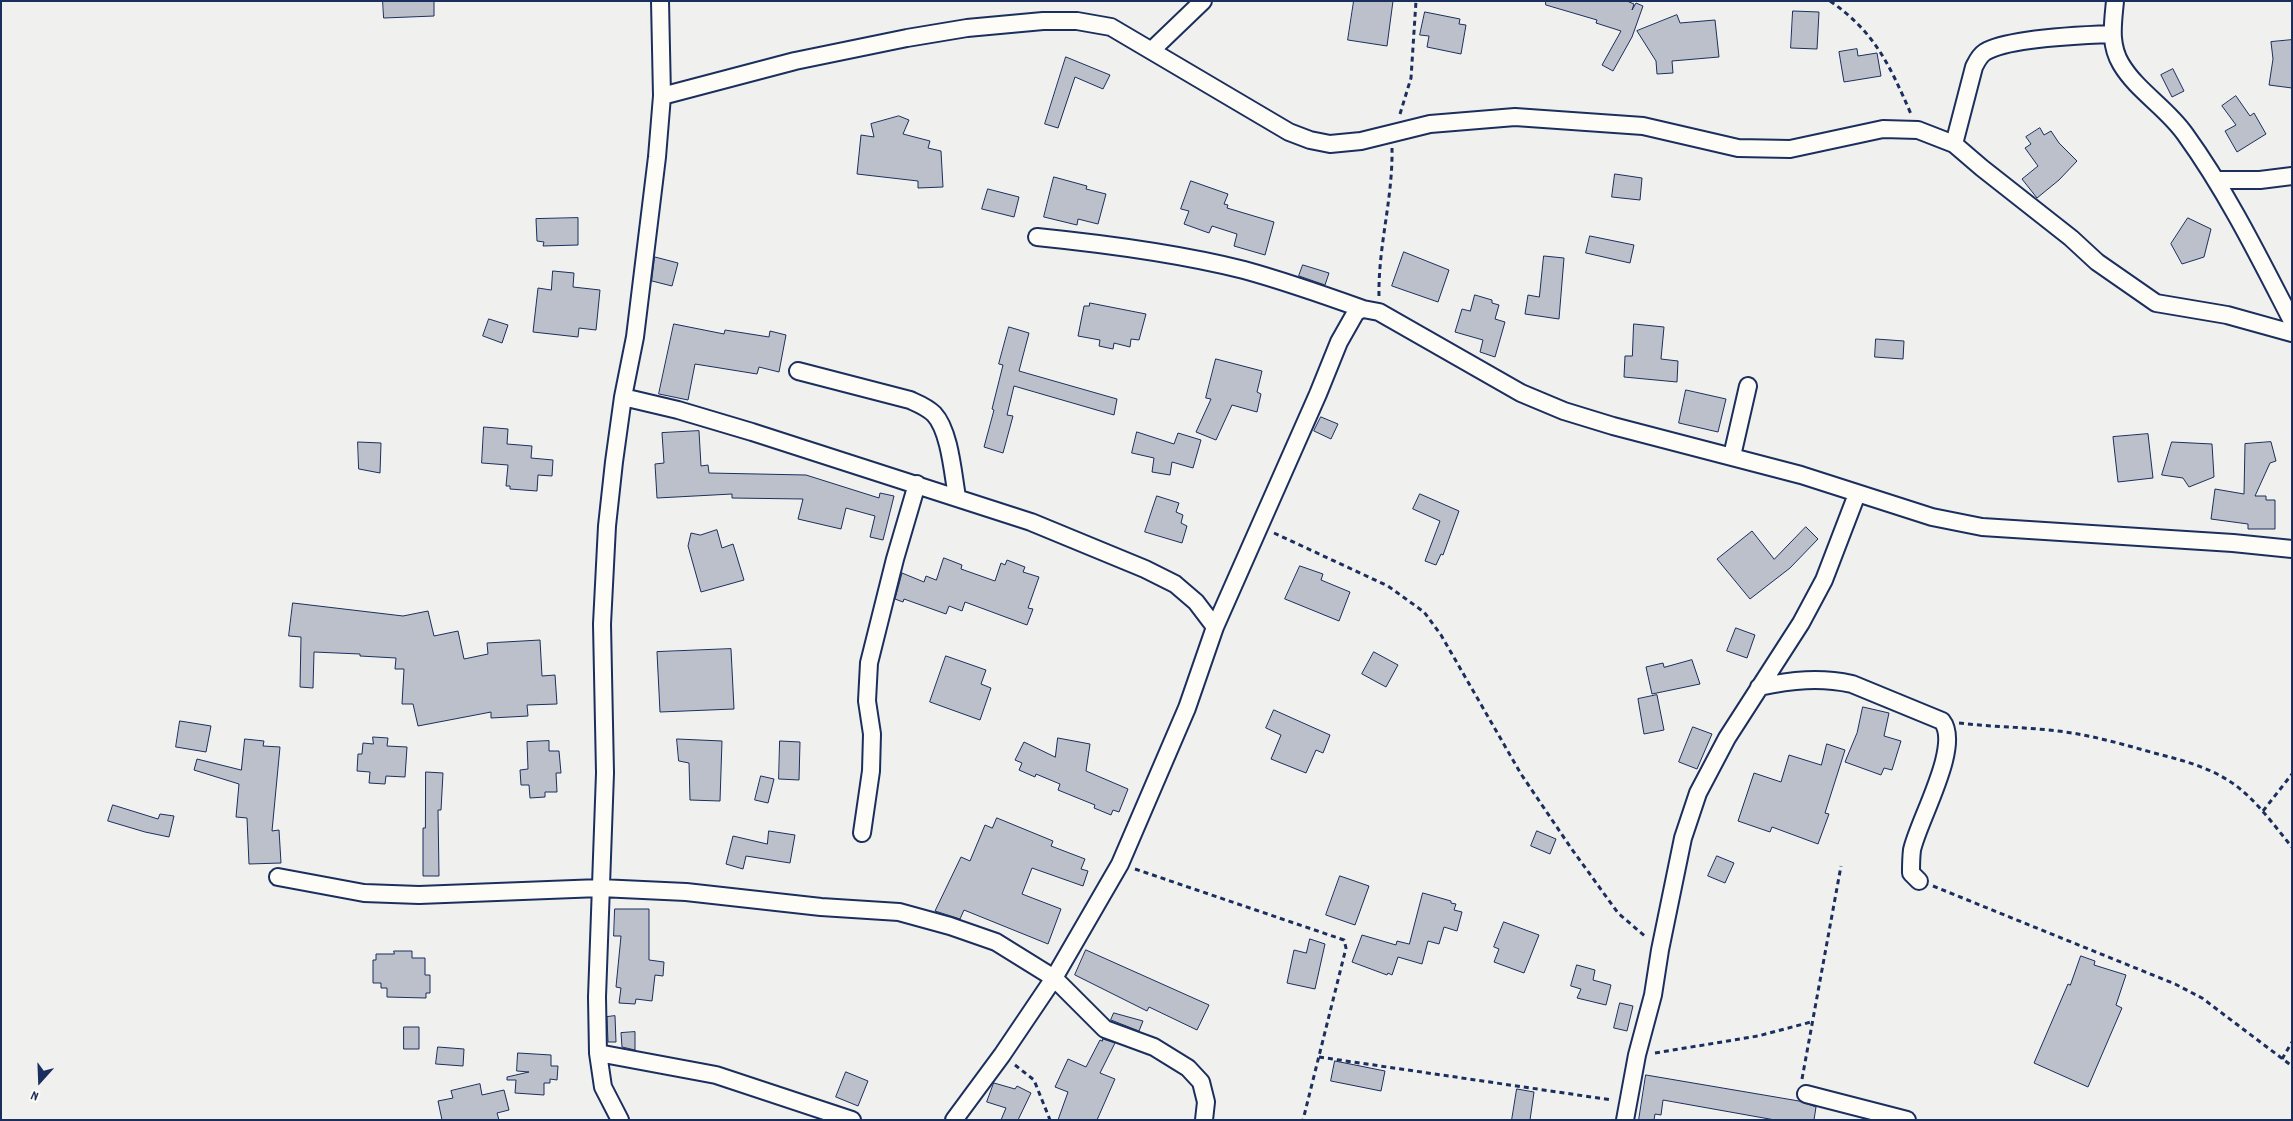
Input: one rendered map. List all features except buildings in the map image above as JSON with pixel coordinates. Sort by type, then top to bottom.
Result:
[{"type":"street","points":[[620,1120],[603,1087],[598,1053],[600,888],[605,773],[602,624],[607,526],[623,397],[635,337],[647,248],[662,96],[660,1]]},
{"type":"street","points":[[1152,50],[1202,1]]},
{"type":"street","points":[[2115,1],[2112,34],[2121,64],[2135,82],[2172,116],[2217,180],[2292,321]]},
{"type":"street","points":[[662,96],[795,61],[858,47],[967,28],[1043,21],[1076,21],[1111,27],[1289,132],[1310,140],[1330,144],[1361,141],[1391,132],[1430,124],[1515,117],[1643,126],[1738,148],[1790,150],[1883,129],[1918,130],[1954,144],[2071,238],[2097,262],[2156,303],[2227,315],[2292,333]]},
{"type":"street","points":[[1954,144],[1974,67],[1978,58],[1985,52],[1997,47],[2033,41],[2112,34]]},
{"type":"street","points":[[2217,180],[2260,180],[2292,176]]},
{"type":"street","points":[[1037,237],[1095,243],[1242,270],[1298,286],[1371,311],[1521,393],[1564,411],[1613,426],[1801,475],[1932,517],[1982,527],[2233,543],[2292,549]]},
{"type":"street","points":[[954,1120],[1002,1055],[1054,978],[1120,864],[1187,708],[1215,627],[1339,342],[1356,312],[1371,311]]},
{"type":"street","points":[[798,371],[910,400],[925,407],[935,416],[943,431],[958,497]]},
{"type":"street","points":[[1732,456],[1748,386]]},
{"type":"street","points":[[623,397],[688,412],[958,497],[1031,522],[1146,569],[1175,584],[1196,602],[1215,627]]},
{"type":"street","points":[[862,834],[871,771],[872,734],[867,701],[869,663],[895,558],[917,484]]},
{"type":"street","points":[[1625,1120],[1637,1055],[1653,995],[1660,950],[1684,838],[1698,793],[1727,738],[1801,622],[1824,580],[1857,494]]},
{"type":"street","points":[[1759,687],[1796,680],[1838,681],[1852,684],[1942,721],[1946,729],[1947,744],[1941,773],[1912,849],[1911,873],[1919,881]]},
{"type":"street","points":[[278,877],[364,893],[419,895],[600,888],[686,892],[821,907],[899,912],[950,926],[996,942],[1054,978],[1105,1029],[1154,1048],[1188,1068],[1201,1082],[1206,1102],[1204,1120]]},
{"type":"street","points":[[598,1053],[716,1075],[852,1120]]},
{"type":"street","points":[[1806,1094],[1907,1120]]},
{"type":"path","points":[[1371,311],[1379,284],[1391,193],[1391,132],[1402,109],[1411,78],[1416,1]]},
{"type":"path","points":[[1830,1],[1855,20],[1868,33],[1882,53],[1918,130]]},
{"type":"path","points":[[1260,526],[1388,586],[1424,612],[1441,635],[1521,774],[1571,848],[1618,913],[1660,950]]},
{"type":"path","points":[[1942,721],[2007,729],[2058,731],[2109,740],[2217,774],[2237,787],[2263,811],[2292,847]]},
{"type":"path","points":[[2263,811],[2292,774]]},
{"type":"path","points":[[1120,864],[1344,940],[1346,948],[1303,1120]]},
{"type":"path","points":[[1806,1094],[1802,1091],[1801,1085],[1841,866]]},
{"type":"path","points":[[1919,881],[2174,984],[2202,998],[2292,1066]]},
{"type":"path","points":[[1637,1055],[1758,1036],[1811,1022]]},
{"type":"path","points":[[2282,1059],[2292,1042]]},
{"type":"path","points":[[1002,1055],[1034,1080],[1050,1120]]},
{"type":"path","points":[[1319,1057],[1627,1103]]}]
